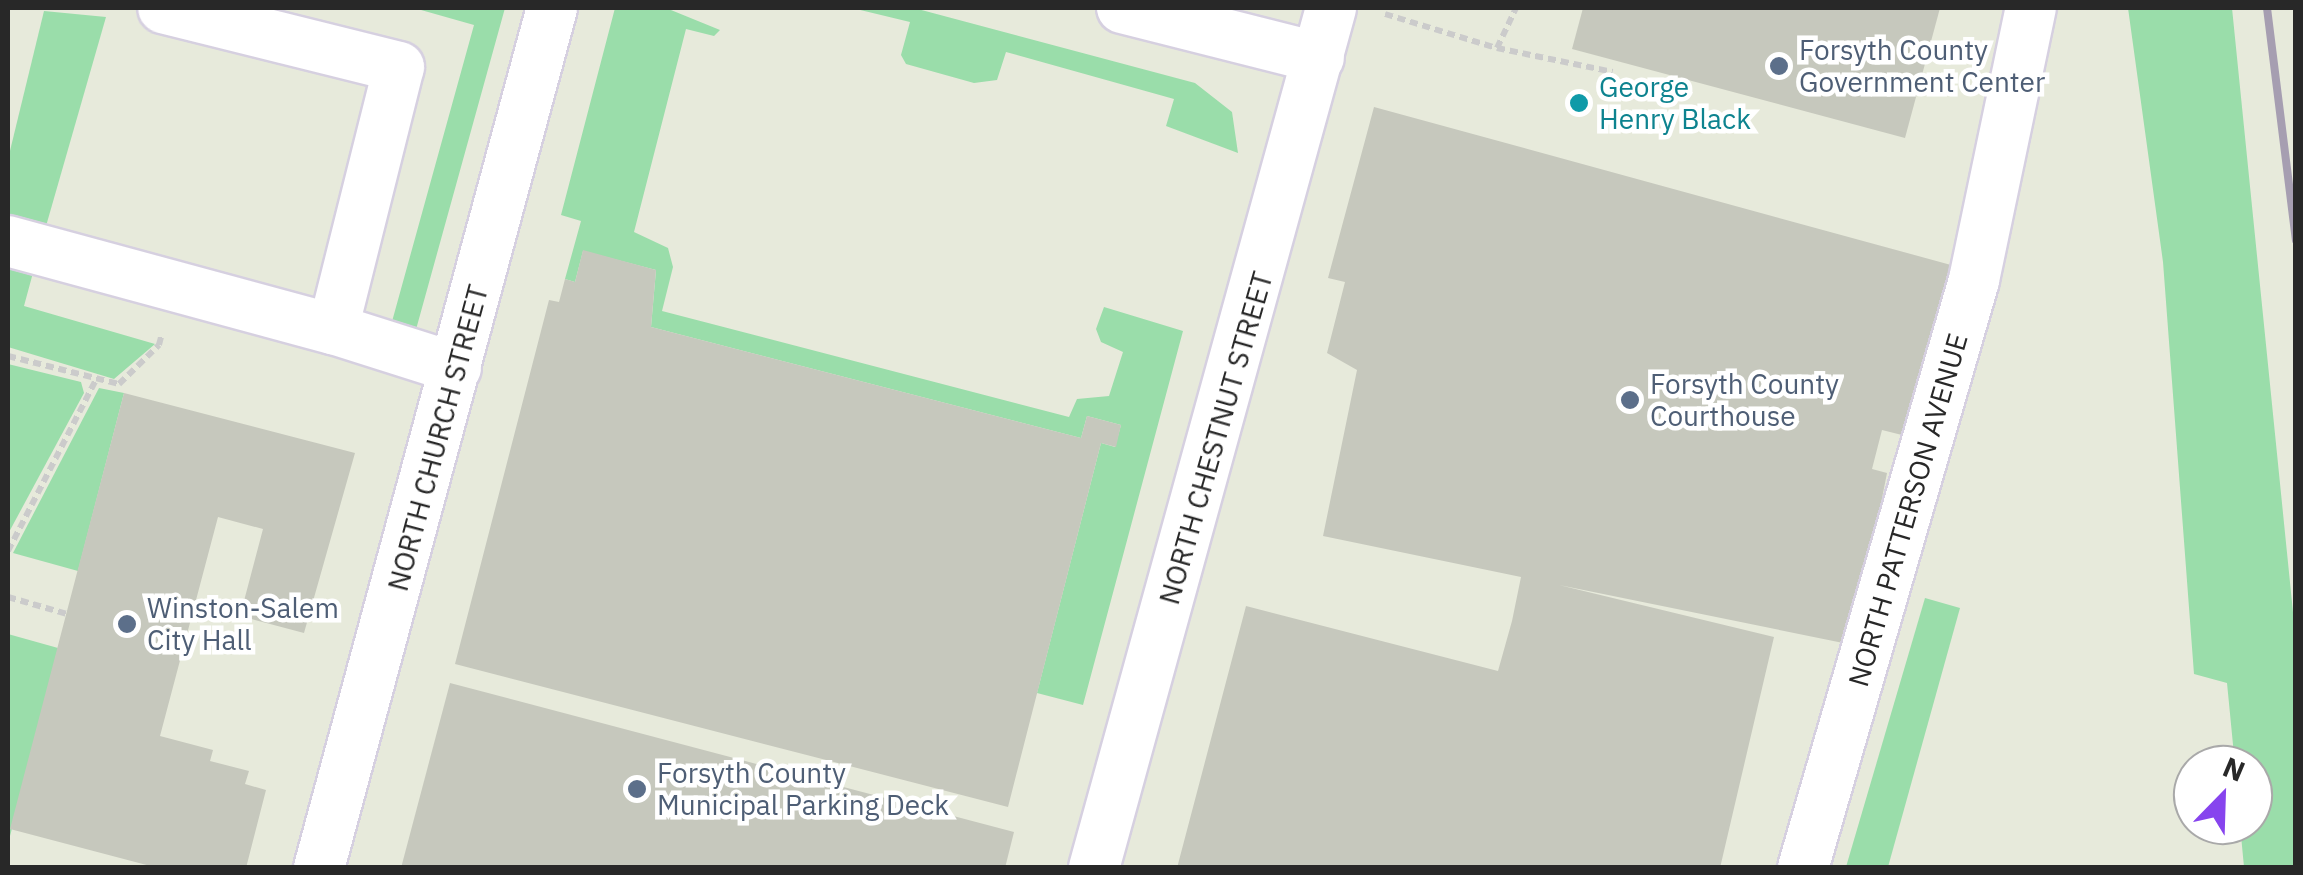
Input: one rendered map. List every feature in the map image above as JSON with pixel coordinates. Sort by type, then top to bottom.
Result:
[{"type":"street","points":[[163,8],[400,68],[333,329]]},
{"type":"street","name":"NORTH CHURCH STREET","points":[[319,868],[552,8]]},
{"type":"street","points":[[1122,8],[1319,58]]},
{"type":"street","name":"NORTH CHESTNUT STREET","points":[[1094,868],[1331,8]]},
{"type":"street","name":"NORTH PATTERSON AVENUE","points":[[1803,868],[1974,280],[2031,8]]},
{"type":"street","points":[[8,241],[104,264],[456,368]]},
{"type":"path","points":[[1498,48],[1516,8]]},
{"type":"path","points":[[1385,14],[1498,48],[1613,72]]},
{"type":"path","points":[[8,356],[119,384],[159,345],[176,285]]},
{"type":"path","points":[[8,550],[96,380]]},
{"type":"path","points":[[8,597],[67,614]]},
{"type":"green space","points":[[414,8],[505,8],[412,344],[388,336],[474,25]]},
{"type":"green space","points":[[615,8],[666,8],[720,30],[714,36],[686,29],[634,232],[668,248],[673,267],[662,311],[1069,417],[1077,399],[1109,396],[1123,352],[1101,342],[1096,329],[1104,307],[1183,331],[1083,705],[1037,693],[1101,443],[1115,447],[1121,425],[1087,416],[1081,438],[651,327],[656,270],[583,251],[575,282],[565,279],[581,221],[561,215]]},
{"type":"green space","points":[[852,8],[914,8],[1195,83],[1232,112],[1238,153],[1166,126],[1174,99],[1006,52],[997,80],[974,83],[906,64],[901,55],[910,22]]},
{"type":"green space","points":[[2128,8],[2232,8],[2295,632],[2295,867],[2244,867],[2242,845],[2273,845],[2273,745],[2233,745],[2227,683],[2194,674],[2163,262]]},
{"type":"green space","points":[[44,11],[106,17],[42,240],[8,230],[8,159]]},
{"type":"green space","points":[[8,261],[34,269],[24,306],[155,344],[114,379],[8,347]]},
{"type":"green space","points":[[8,364],[81,382],[84,393],[8,534]]},
{"type":"green space","points":[[99,388],[124,393],[78,571],[13,553]]},
{"type":"green space","points":[[1925,598],[1960,608],[1888,867],[1846,867]]},
{"type":"green space","points":[[8,634],[58,648],[9,840],[8,840]]},
{"type":"building","name":"Forsyth County Government Center","points":[[1583,8],[1940,8],[1905,138],[1572,49]]},
{"type":"building","name":"Forsyth County Courthouse","points":[[1374,107],[1951,265],[1902,435],[1882,430],[1872,469],[1887,473],[1853,645],[1559,585],[1774,637],[1720,868],[1177,868],[1246,606],[1498,671],[1512,621],[1521,577],[1323,536],[1357,370],[1327,353],[1345,282],[1328,278]]},
{"type":"building","points":[[583,250],[656,270],[651,327],[1081,438],[1087,416],[1121,425],[1116,447],[1101,443],[1008,807],[455,664],[549,300],[559,302],[565,279],[575,282]]},
{"type":"building","name":"Winston-Salem City Hall","points":[[124,393],[355,453],[304,633],[240,616],[263,529],[218,517],[160,736],[213,750],[210,761],[249,771],[245,784],[266,790],[246,868],[158,868],[10,829]]},
{"type":"building","name":"Forsyth County Municipal Parking Deck","points":[[450,683],[1014,832],[1005,868],[401,868]]},
{"type":"railway","points":[[2267,8],[2296,240]]},
{"type":"place","name":"Forsyth County Government Center","points":[[1779,66]]},
{"type":"place","name":"George Henry Black","points":[[1579,103]]},
{"type":"place","name":"Forsyth County Courthouse","points":[[1630,400]]},
{"type":"place","name":"Winston-Salem City Hall","points":[[127,624]]},
{"type":"place","name":"Forsyth County Municipal Parking Deck","points":[[637,789]]}]
